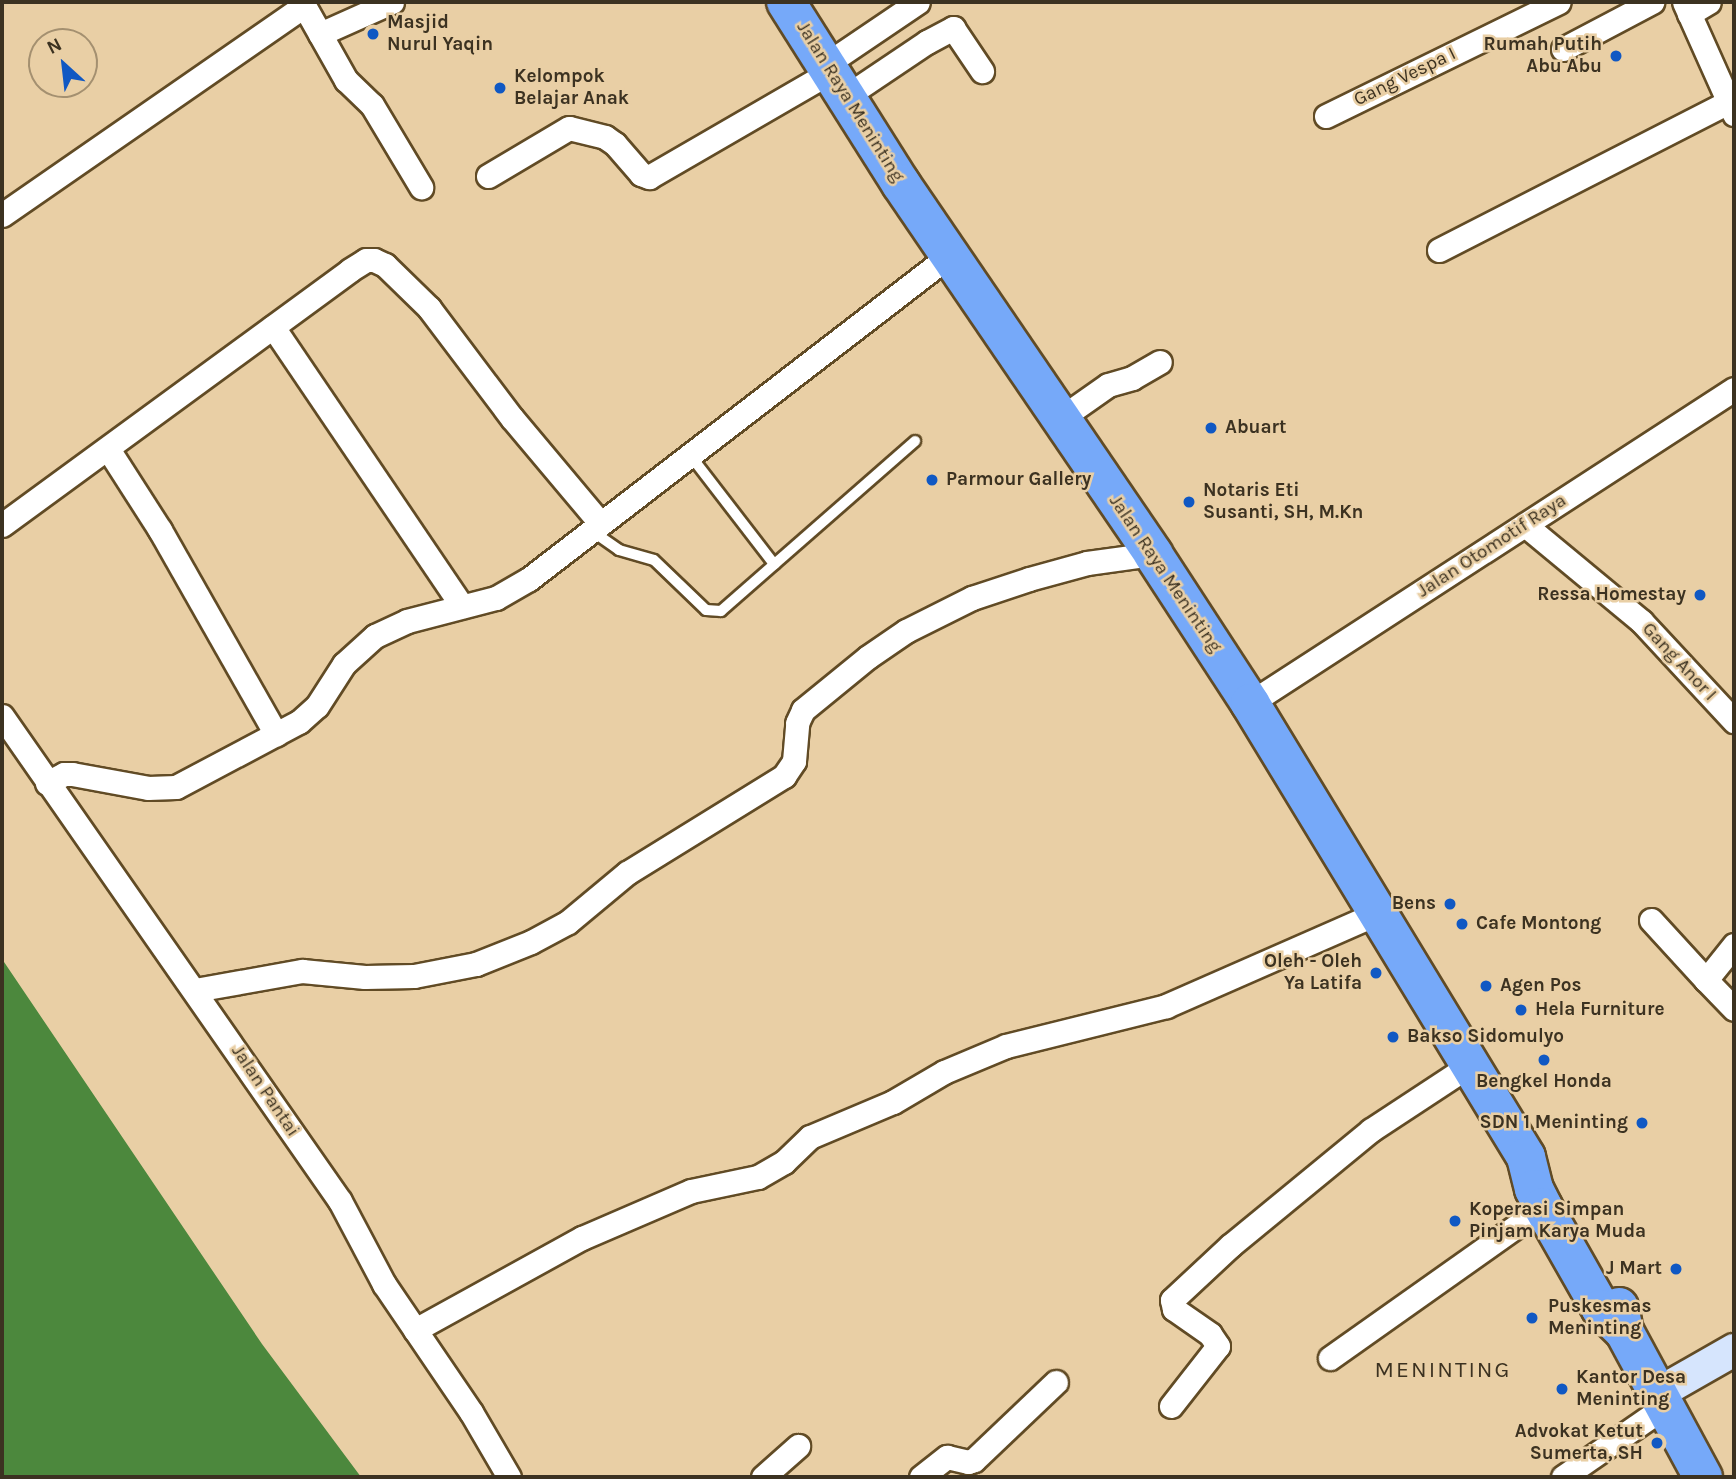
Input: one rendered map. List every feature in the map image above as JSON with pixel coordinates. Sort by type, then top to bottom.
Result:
[{"type":"highway","name":"Jalan Raya Meninting","points":[[786,2],[950,255],[1153,554],[1250,703],[1526,1157],[1534,1189],[1601,1309],[1624,1331]]},
{"type":"highway","name":"Jalan Raya Meninting","points":[[1526,1157],[1551,1179],[1618,1300],[1624,1331],[1703,1477]]},
{"type":"main road","points":[[1660,1400],[1734,1350]]},
{"type":"street","points":[[320,34],[393,2]]},
{"type":"street","points":[[833,78],[918,2]]},
{"type":"street","name":"Gang Vespa I","points":[[1326,116],[1559,2]]},
{"type":"street","points":[[1563,49],[1652,2]]},
{"type":"street","points":[[1438,250],[1731,108],[1687,8],[1709,2]]},
{"type":"street","points":[[2,215],[303,4],[346,80],[372,105],[421,187]]},
{"type":"street","points":[[488,176],[569,128],[605,137],[615,144],[641,174],[649,177],[662,173],[833,78],[927,42],[953,28],[982,71]]},
{"type":"street","points":[[47,783],[64,774],[72,774],[148,788],[176,788],[309,715],[344,664],[375,636],[407,621],[496,598],[529,579],[950,255]]},
{"type":"street","points":[[2,525],[366,260],[385,265],[429,308],[596,528]]},
{"type":"street","points":[[273,327],[462,606]]},
{"type":"street","points":[[1061,418],[1108,385],[1132,379],[1160,362]]},
{"type":"street","name":"Jalan Otomotif Raya","points":[[1250,703],[1734,388]]},
{"type":"street","points":[[108,449],[160,530],[276,734]]},
{"type":"street","name":"Gang Anor I","points":[[1525,525],[1641,621],[1734,721]]},
{"type":"street","points":[[195,990],[302,971],[365,977],[414,976],[476,964],[531,942],[568,922],[627,873],[784,776],[794,761],[797,723],[803,710],[868,657],[906,631],[972,598],[1029,579],[1087,563],[1153,554]]},
{"type":"street","name":"Jalan Pantai","points":[[2,716],[341,1201],[384,1284],[471,1412],[509,1477]]},
{"type":"street","points":[[415,1330],[582,1238],[691,1191],[758,1177],[784,1162],[810,1137],[893,1102],[944,1072],[1006,1046],[1166,1006],[1378,913]]},
{"type":"street","points":[[1651,920],[1734,1009]]},
{"type":"street","points":[[1706,980],[1734,945]]},
{"type":"street","points":[[1171,1406],[1218,1346],[1210,1334],[1174,1309],[1172,1300],[1231,1245],[1360,1138],[1471,1065]]},
{"type":"street","points":[[1330,1358],[1543,1207]]},
{"type":"street","points":[[921,1477],[947,1457],[968,1462],[974,1460],[1056,1381]]},
{"type":"street","points":[[1563,1477],[1660,1400]]},
{"type":"street","points":[[763,1477],[798,1446]]},
{"type":"lane","points":[[596,528],[620,550],[654,559],[706,610],[721,611],[915,441]]},
{"type":"lane","points":[[690,455],[774,564]]},
{"type":"shaded area","points":[[2,959],[262,1344],[361,1477],[2,1477]]},
{"type":"place","name":"Masjid Nurul Yaqin","points":[[373,34]]},
{"type":"place","name":"Rumah Putih Abu Abu","points":[[1616,56]]},
{"type":"place","name":"Kelompok Belajar Anak","points":[[500,88]]},
{"type":"place","name":"Abuart","points":[[1211,428]]},
{"type":"place","name":"Parmour Gallery","points":[[932,480]]},
{"type":"place","name":"Notaris Eti Susanti, SH, M.Kn","points":[[1189,502]]},
{"type":"place","name":"Ressa Homestay","points":[[1700,595]]},
{"type":"place","name":"Bens","points":[[1450,904]]},
{"type":"place","name":"Cafe Montong","points":[[1462,924]]},
{"type":"place","name":"Oleh - Oleh Ya Latifa","points":[[1376,973]]},
{"type":"place","name":"Agen Pos","points":[[1486,986]]},
{"type":"place","name":"Hela Furniture","points":[[1521,1010]]},
{"type":"place","name":"Bakso Sidomulyo","points":[[1393,1037]]},
{"type":"place","name":"Bengkel Honda","points":[[1544,1060]]},
{"type":"place","name":"SDN 1 Meninting","points":[[1642,1123]]},
{"type":"place","name":"Koperasi Simpan Pinjam Karya Muda","points":[[1455,1221]]},
{"type":"place","name":"J Mart","points":[[1676,1269]]},
{"type":"place","name":"Puskesmas Meninting","points":[[1532,1318]]},
{"type":"place","name":"Kantor Desa Meninting","points":[[1562,1389]]},
{"type":"place","name":"Advokat Ketut Sumerta, SH","points":[[1657,1443]]},
{"type":"district","name":"MENINTING","points":[[1443,1370]]}]
